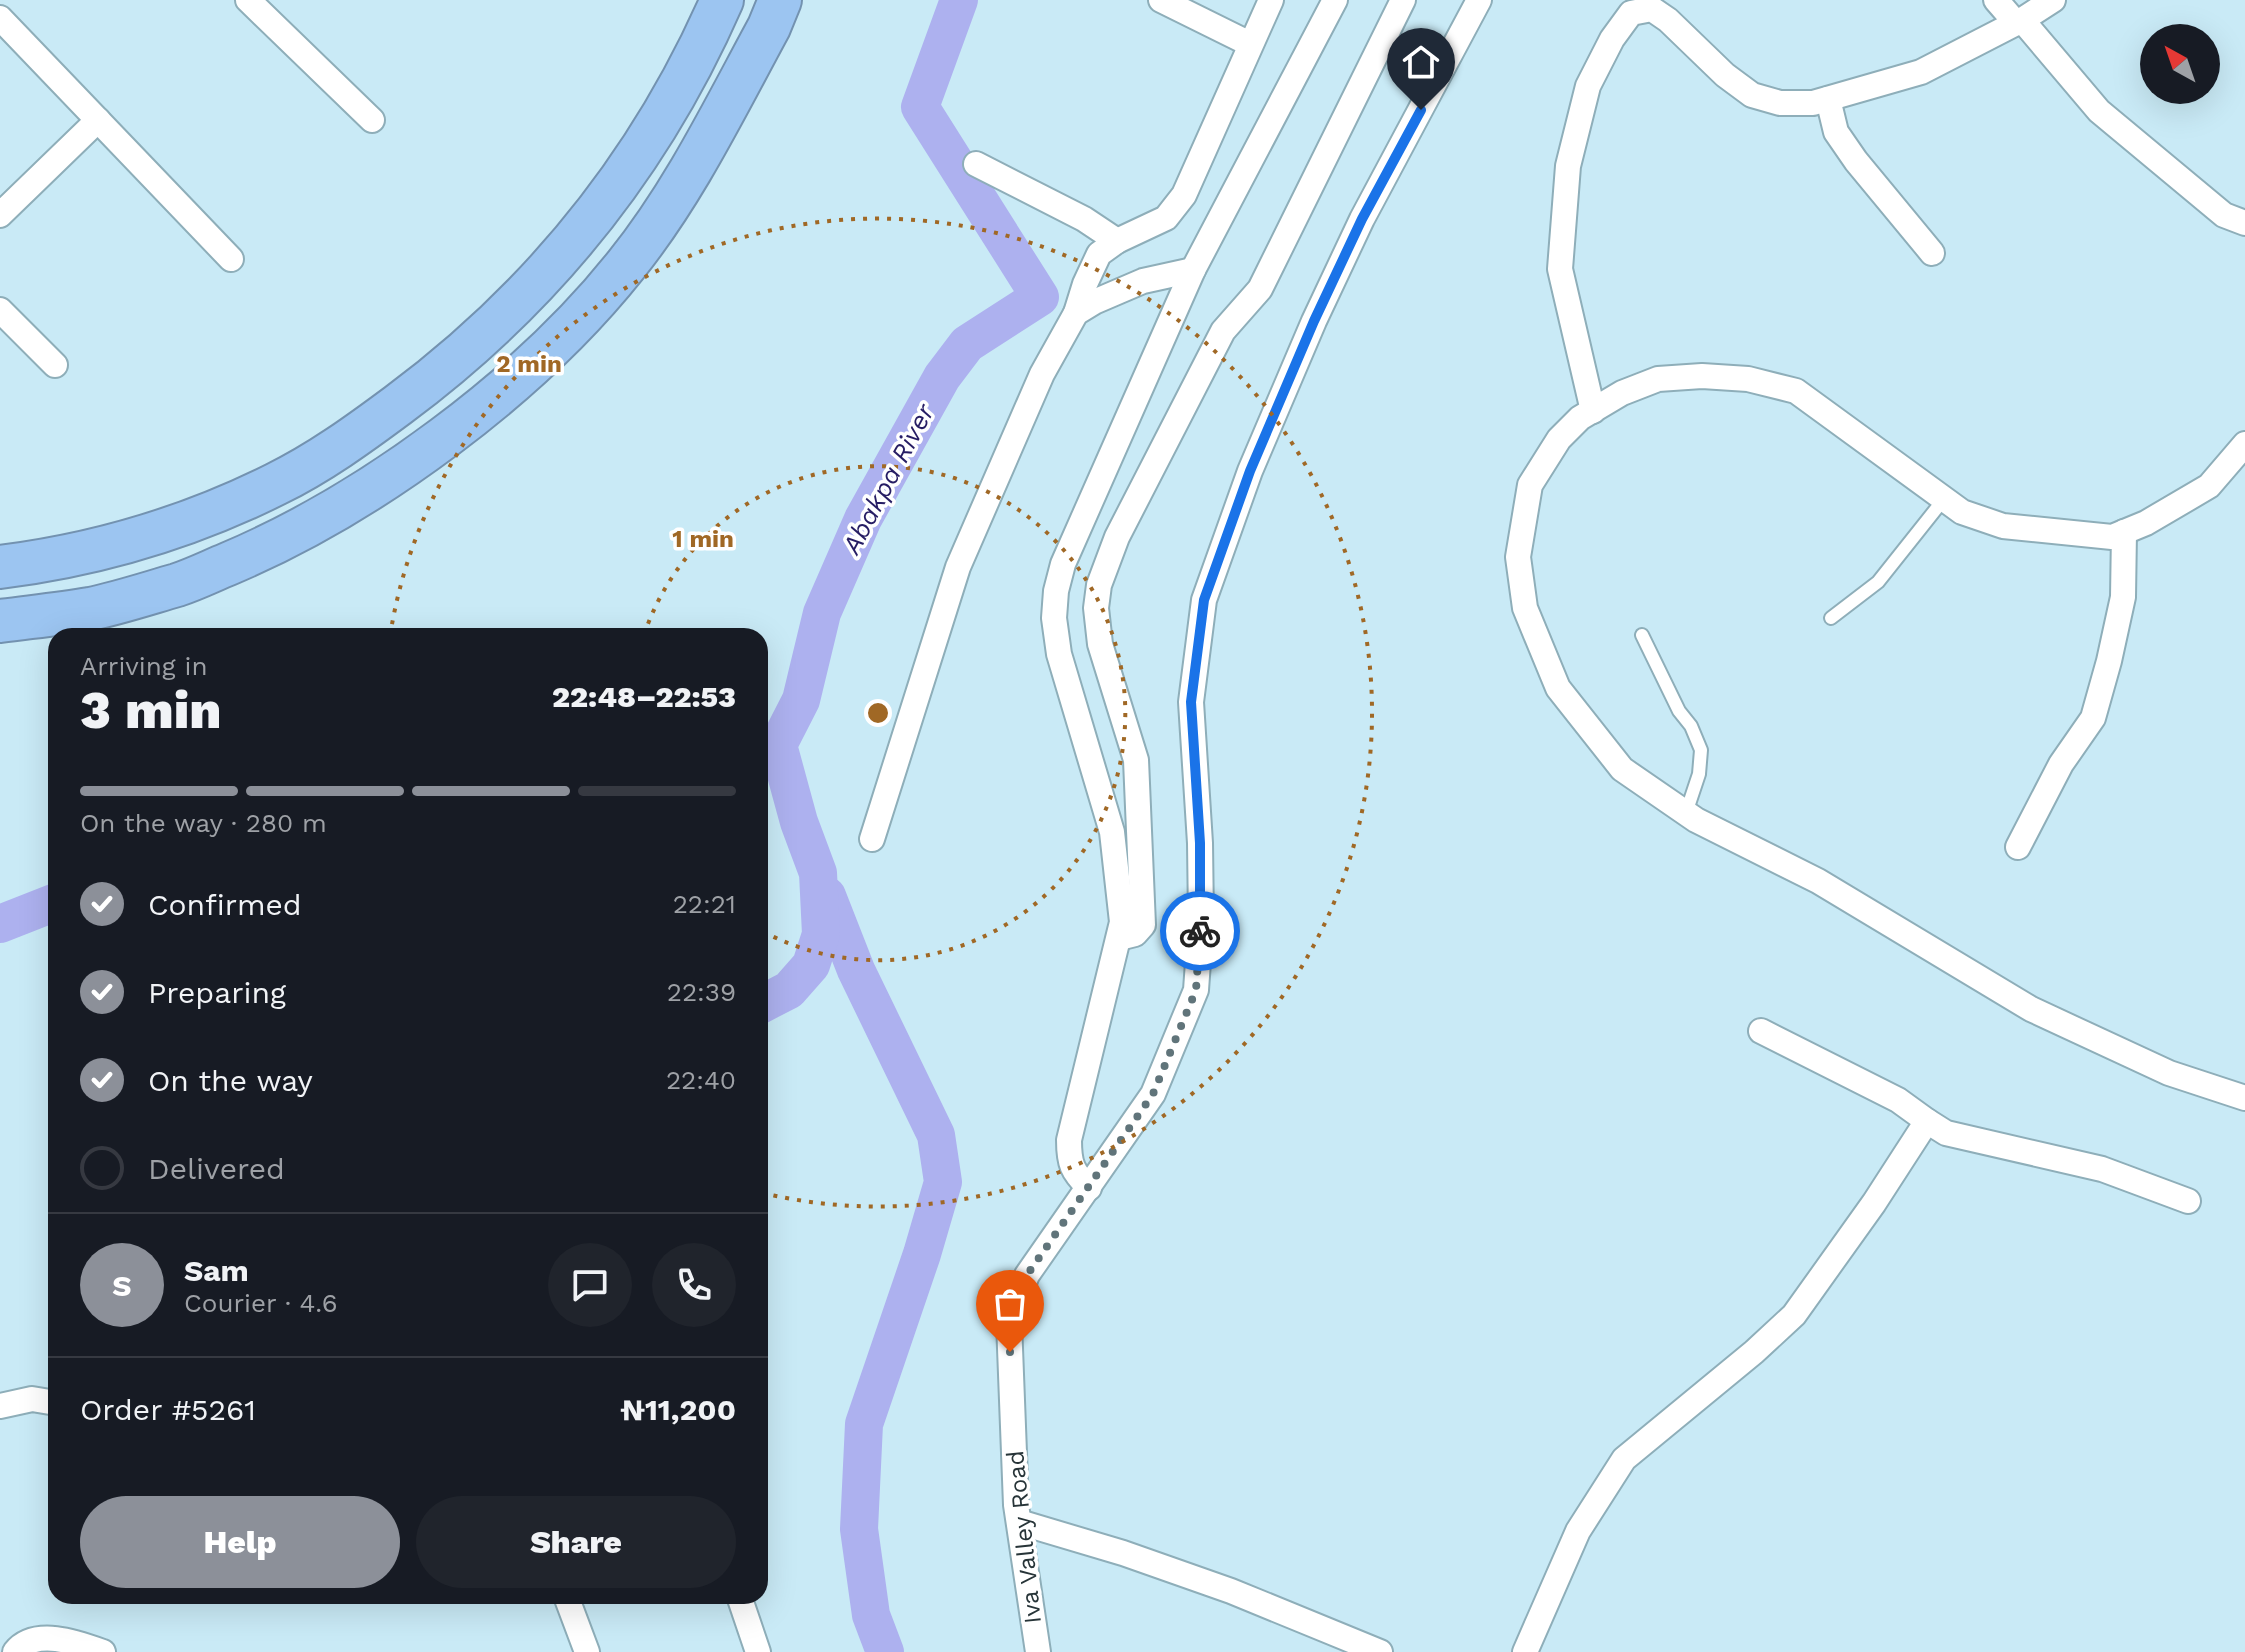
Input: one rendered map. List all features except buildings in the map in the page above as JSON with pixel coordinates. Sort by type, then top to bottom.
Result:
[{"type":"highway","points":[[0,567],[116,545],[194,520],[278,483],[358,434],[429,382],[517,304],[570,248],[618,186],[674,98],[722,0]]},
{"type":"highway","points":[[0,621],[91,609],[180,584],[272,545],[359,495],[440,440],[499,393],[573,326],[627,265],[676,194],[769,27],[780,0]]},
{"type":"street","points":[[248,0],[372,120]]},
{"type":"street","points":[[1161,0],[1250,44]]},
{"type":"street","points":[[872,839],[958,567],[1042,374],[1076,313],[1099,254],[1117,241],[1166,218],[1184,195],[1271,0]]},
{"type":"street","points":[[1089,1188],[1077,1176],[1069,1161],[1069,1140],[1122,922],[1112,832],[1059,654],[1054,618],[1056,591],[1063,564],[1193,270],[1335,0]]},
{"type":"street","points":[[1119,938],[1135,934],[1143,925],[1139,784],[1136,760],[1100,644],[1096,608],[1099,585],[1117,537],[1223,331],[1260,289],[1403,0]]},
{"type":"street","name":"Iva Valley Road","points":[[1038,1652],[1019,1522],[1009,1322],[1027,1275],[1153,1094],[1196,990],[1201,920],[1200,843],[1191,702],[1204,600],[1250,471],[1314,321],[1362,219],[1479,0]]},
{"type":"street","points":[[1996,0],[2099,111],[2224,215],[2245,223]]},
{"type":"street","points":[[1593,411],[1560,269],[1568,166],[1588,86],[1612,39],[1631,13],[1652,9],[1660,14],[1725,75],[1752,95],[1780,103],[1813,103],[1921,72],[2019,22],[2053,0]]},
{"type":"street","points":[[0,18],[231,259]]},
{"type":"street","points":[[1828,99],[1836,132],[1932,253]]},
{"type":"street","points":[[0,215],[98,120]]},
{"type":"street","points":[[976,164],[1084,219],[1117,241]]},
{"type":"street","points":[[1076,313],[1143,281],[1193,270]]},
{"type":"street","points":[[0,310],[55,365]]},
{"type":"street","points":[[2245,444],[2209,486],[2146,523],[2112,537],[2003,526],[1962,512],[1796,391],[1748,379],[1702,376],[1658,379],[1622,393],[1580,418],[1559,439],[1530,485],[1518,557],[1525,608],[1558,688],[1622,769],[1686,813],[1818,881],[2031,1009],[2169,1073],[2245,1098]]},
{"type":"street","points":[[2018,847],[2061,764],[2093,718],[2123,597],[2124,532]]},
{"type":"street","points":[[1761,1031],[1898,1100],[1946,1133],[2102,1169],[2188,1201]]},
{"type":"street","points":[[1525,1652],[1578,1531],[1624,1459],[1794,1315],[1874,1203],[1927,1121]]},
{"type":"street","points":[[0,1406],[32,1399],[48,1402]]},
{"type":"street","points":[[1019,1522],[1123,1553],[1231,1591],[1380,1652]]},
{"type":"street","points":[[569,1604],[587,1652]]},
{"type":"street","points":[[742,1604],[758,1652]]},
{"type":"street","points":[[15,1652],[26,1642],[62,1640],[103,1652]]},
{"type":"lane","points":[[1831,618],[1878,582],[1944,499]]},
{"type":"lane","points":[[1642,635],[1701,750],[1699,774],[1686,813]]},
{"type":"waterway","name":"Abakpa River","points":[[768,1001],[789,990],[811,965],[821,934],[818,873],[799,822],[778,745],[801,700],[822,613],[863,519],[942,377],[967,344],[1040,297],[920,107],[959,0]]},
{"type":"waterway","points":[[827,896],[856,970],[936,1135],[943,1182],[864,1424],[859,1529],[871,1615],[885,1652]]},
{"type":"waterway","name":"Abakpa River","points":[[0,924],[48,905]]},
{"type":"way so far","points":[[1010,1352],[1009,1322],[1027,1275],[1153,1094],[1196,990],[1200,931]]},
{"type":"route","points":[[1200,931],[1200,843],[1191,702],[1204,600],[1250,471],[1314,321],[1362,219],[1421,110]]}]
